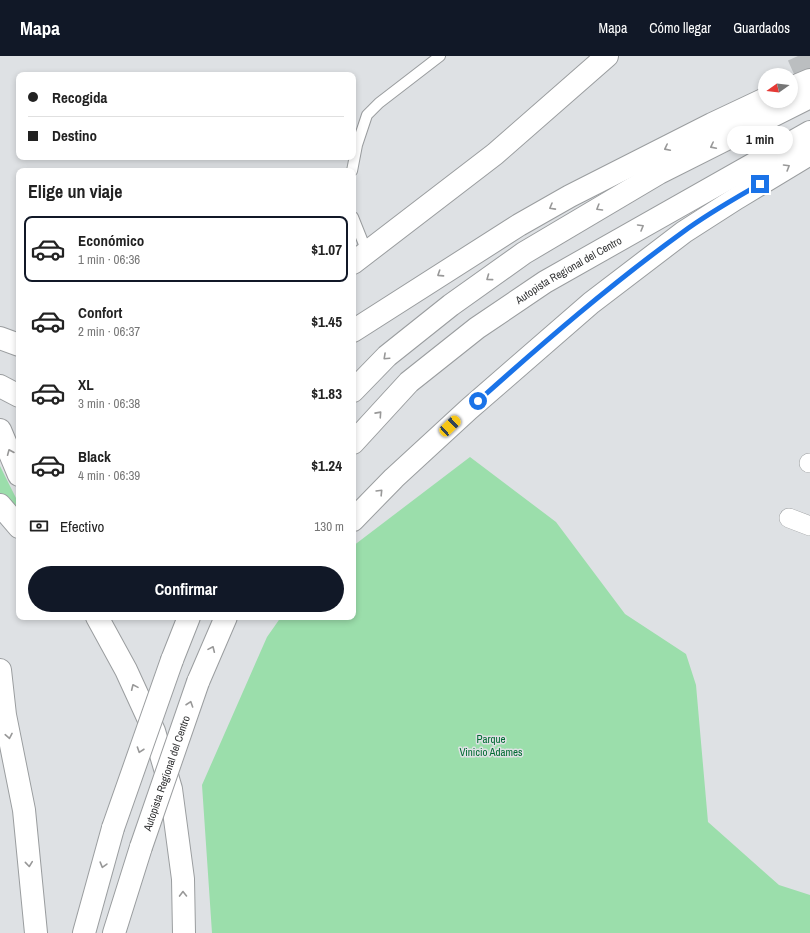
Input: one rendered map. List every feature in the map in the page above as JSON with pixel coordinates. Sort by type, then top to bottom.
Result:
[{"type":"main road","points":[[360,257],[495,154],[607,56]]},
{"type":"main road","points":[[798,85],[810,80]]},
{"type":"main road","points":[[356,388],[393,351],[451,305],[524,252],[659,173],[810,97]]},
{"type":"main road","points":[[356,329],[520,225],[570,196],[758,102]]},
{"type":"main road","name":"Autopista Regional del Centro","points":[[356,440],[409,382],[477,328],[539,286],[810,132]]},
{"type":"main road","points":[[356,517],[394,478],[469,409],[591,303],[684,232],[810,154]]},
{"type":"main road","points":[[0,338],[16,344]]},
{"type":"main road","points":[[0,386],[16,394]]},
{"type":"main road","points":[[0,430],[16,467]]},
{"type":"main road","points":[[0,505],[16,524]]},
{"type":"main road","points":[[99,620],[126,670],[154,730],[171,789],[183,879],[184,933]]},
{"type":"main road","points":[[84,933],[113,828],[172,660],[188,620]]},
{"type":"main road","name":"Autopista Regional del Centro","points":[[114,933],[141,847],[198,682],[225,620]]},
{"type":"main road","points":[[0,670],[5,715],[24,810],[36,933]]},
{"type":"street","points":[[789,518],[810,526]]},
{"type":"lane","points":[[356,150],[367,115],[379,103],[440,56]]},
{"type":"lane","points":[[356,234],[360,257]]},
{"type":"green space","name":"Parque Vinicio Adames","points":[[470,457],[556,522],[625,614],[686,654],[696,685],[708,822],[779,885],[810,895],[810,933],[212,933],[202,785],[267,637],[279,620],[356,620],[356,544]]},
{"type":"green space","points":[[0,466],[16,498],[16,516],[0,497]]},
{"type":"tunnel","points":[[798,56],[810,83]]},
{"type":"route","points":[[478,401],[557,331],[621,279],[684,232],[760,184]]}]
